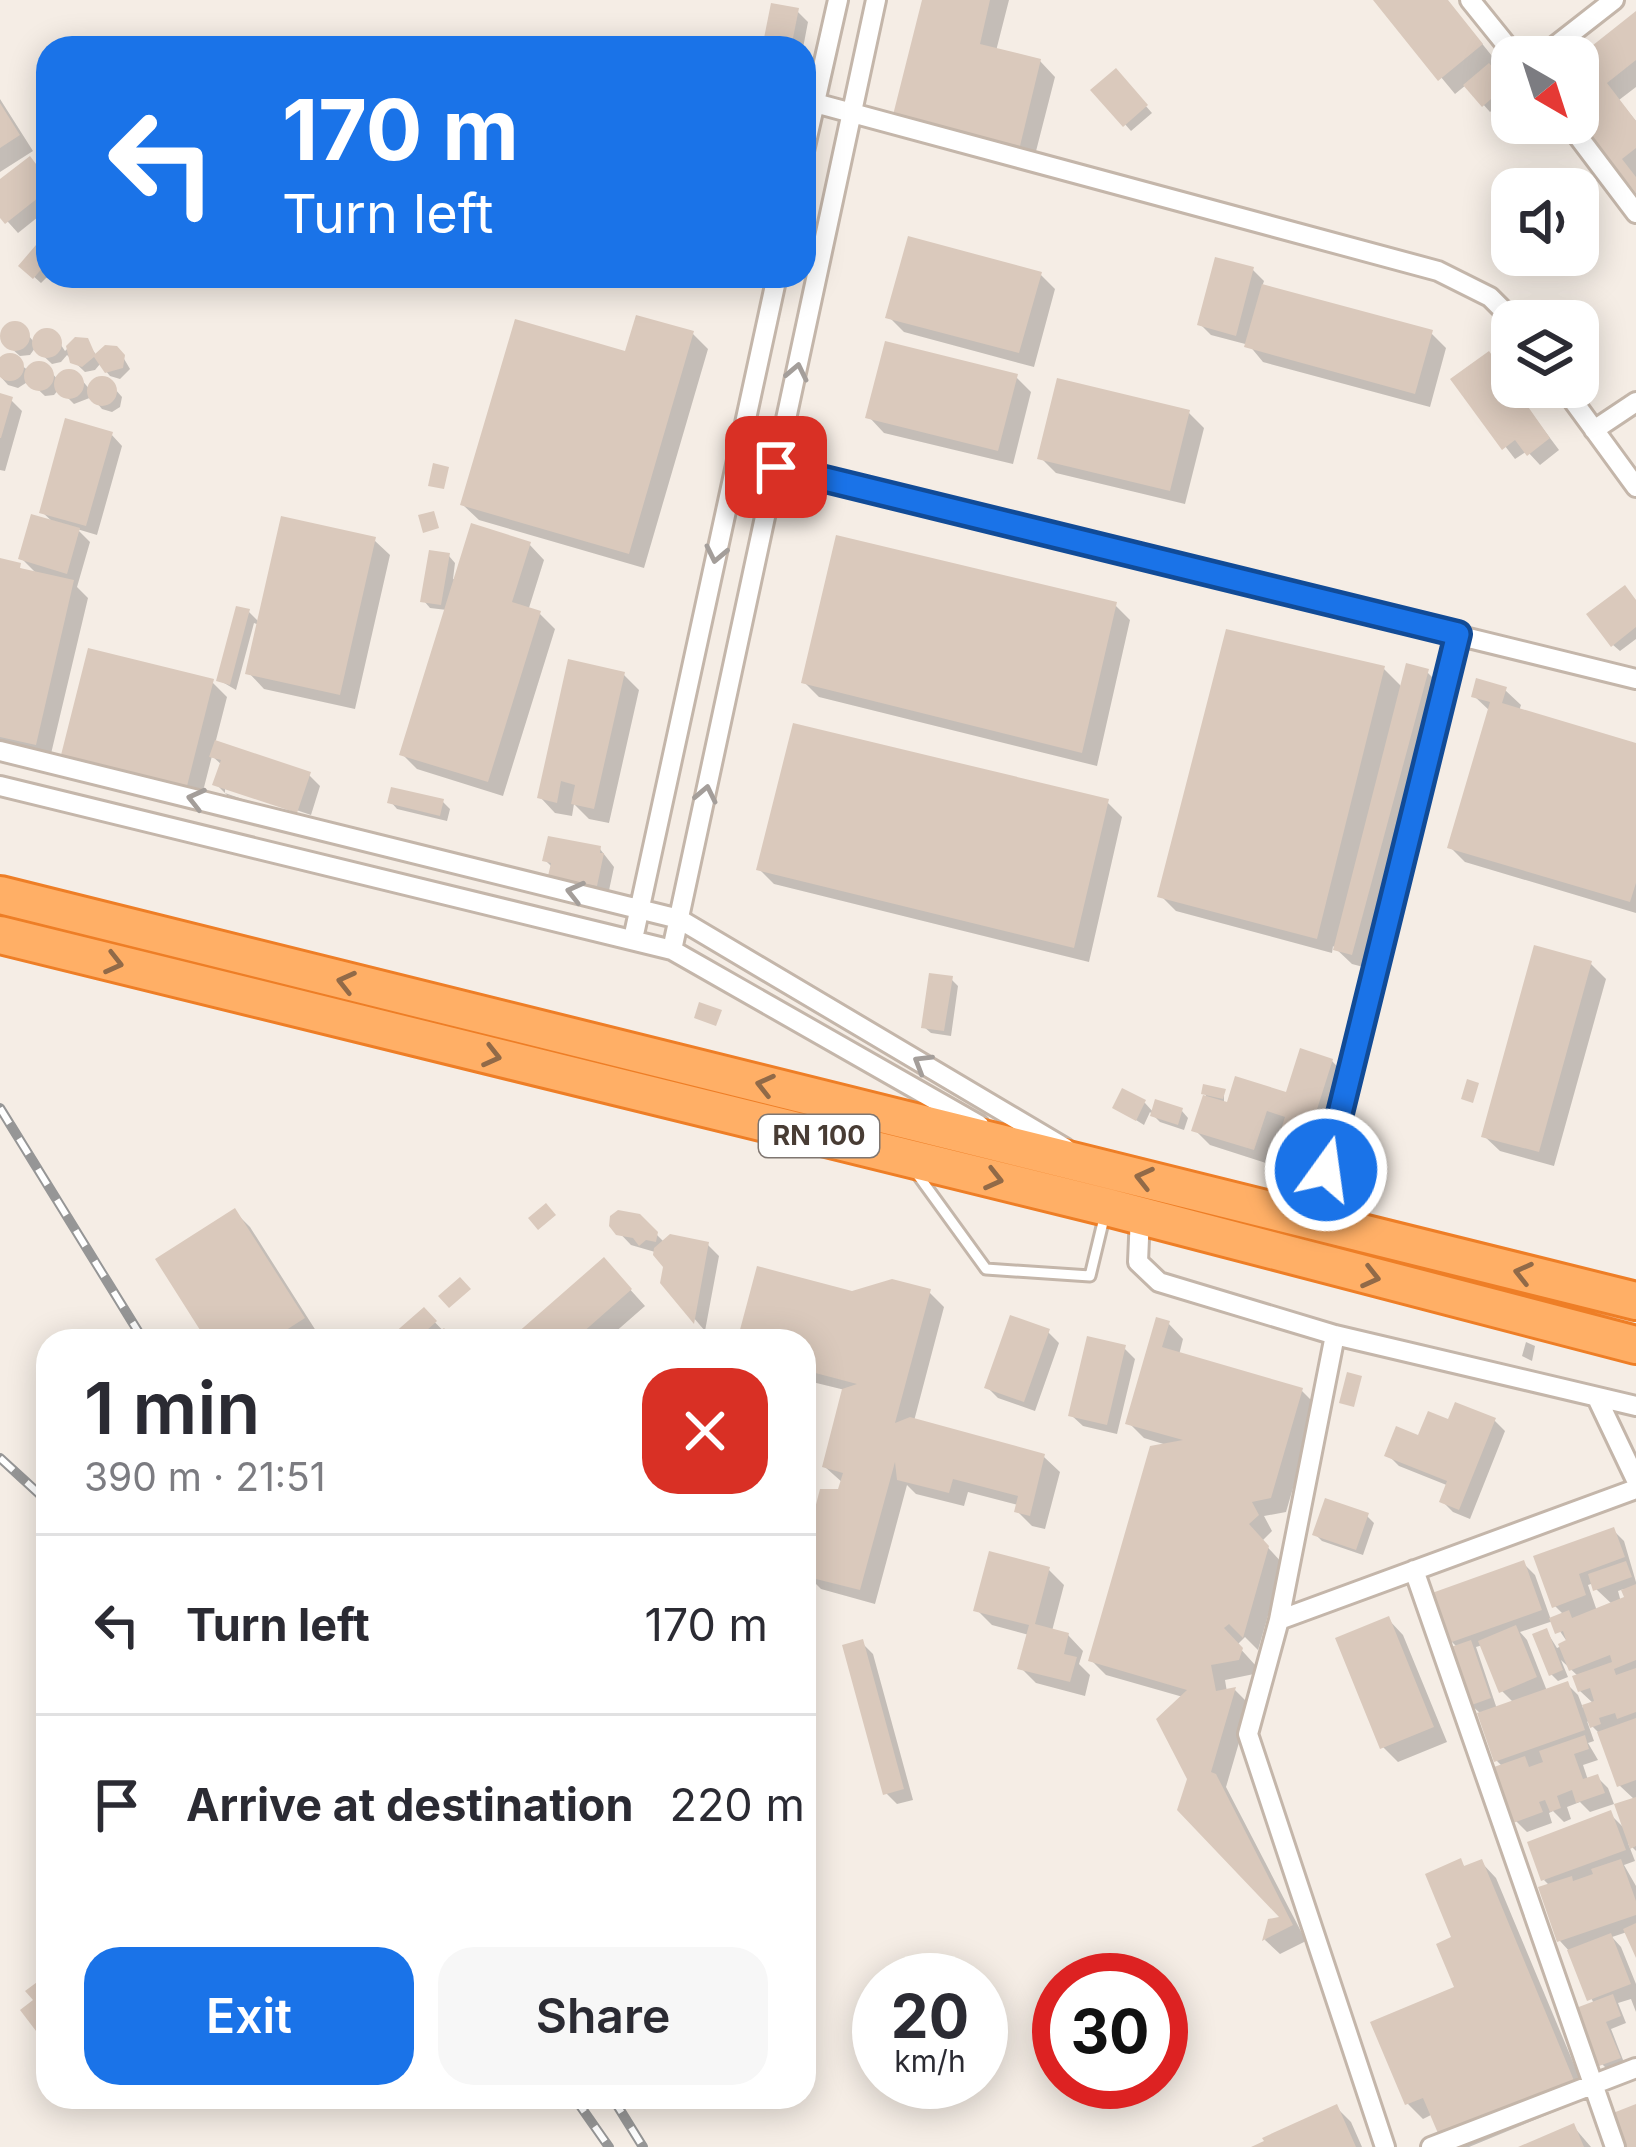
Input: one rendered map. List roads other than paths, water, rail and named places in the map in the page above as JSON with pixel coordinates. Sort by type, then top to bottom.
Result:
[{"type":"highway","name":"RN 100","points":[[0,895],[1636,1301]]},
{"type":"highway","name":"RN 100","points":[[0,935],[1124,1211],[1636,1346]]},
{"type":"street","points":[[816,99],[838,0]]},
{"type":"street","points":[[816,283],[876,0]]},
{"type":"street","points":[[1470,0],[1499,36]]},
{"type":"street","points":[[1568,36],[1614,0]]},
{"type":"street","points":[[816,103],[1438,271],[1494,300]]},
{"type":"street","points":[[1584,144],[1636,213]]},
{"type":"street","points":[[633,939],[774,288]]},
{"type":"street","points":[[672,950],[815,288]]},
{"type":"street","points":[[1594,430],[1636,402]]},
{"type":"street","points":[[1578,408],[1636,487]]},
{"type":"street","points":[[737,459],[1636,679]]},
{"type":"street","points":[[1326,1170],[1458,634]]},
{"type":"street","points":[[0,751],[679,919],[1095,1166]]},
{"type":"street","points":[[0,786],[672,950],[1017,1147]]},
{"type":"street","points":[[1124,1211],[1138,1262],[1159,1282],[1335,1334],[1636,1406]]},
{"type":"street","points":[[1335,1334],[1279,1620],[1248,1734],[1385,2147]]},
{"type":"street","points":[[1279,1620],[1636,1484],[1597,1398]]},
{"type":"street","points":[[1414,1570],[1615,2147]]},
{"type":"street","points":[[1431,2147],[1636,2068]]},
{"type":"lane","points":[[905,1157],[986,1269],[1090,1276],[1124,1211]]},
{"type":"railway","points":[[0,1108],[137,1329]]},
{"type":"railway","points":[[0,1458],[36,1491]]},
{"type":"railway","points":[[582,2109],[609,2147]]},
{"type":"railway","points":[[619,2109],[643,2147]]}]
